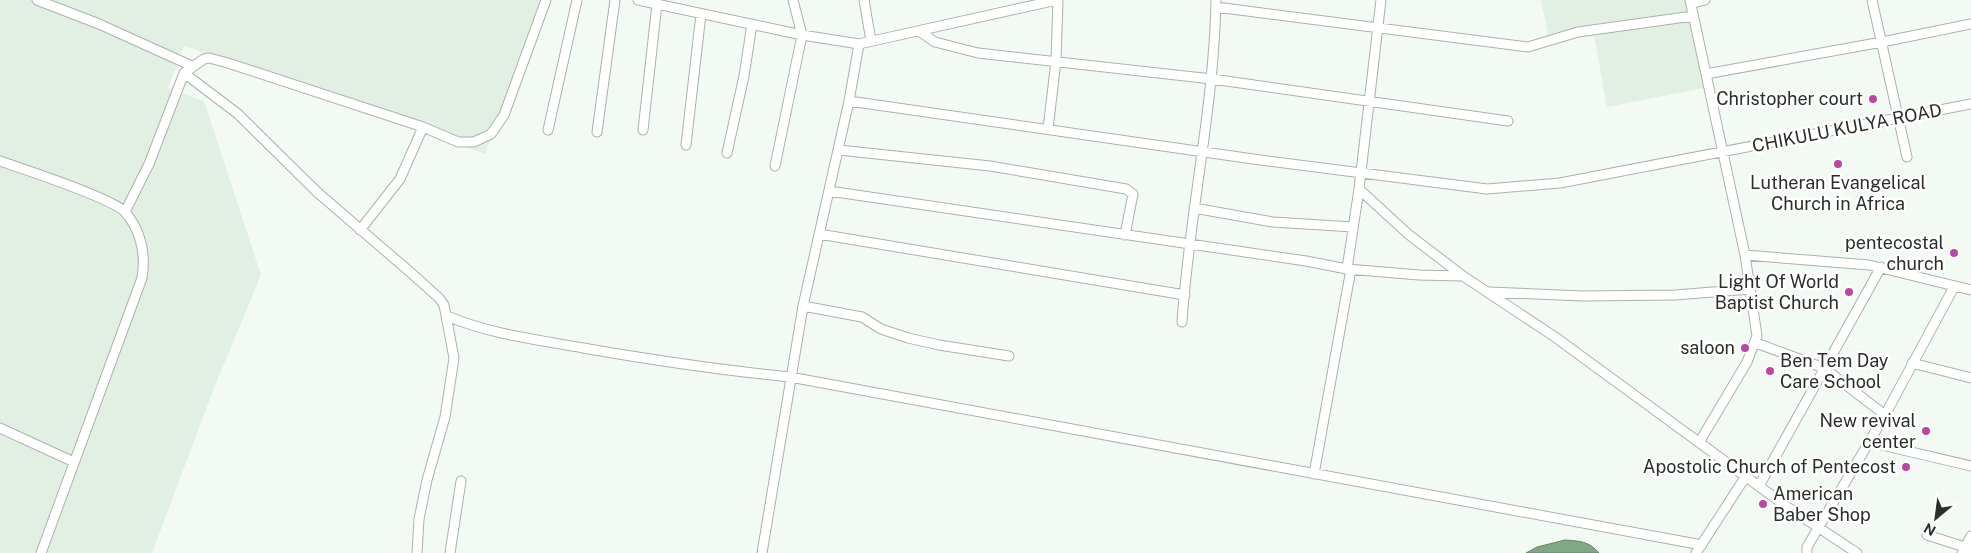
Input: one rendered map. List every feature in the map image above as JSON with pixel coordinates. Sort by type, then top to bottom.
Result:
[{"type":"street","points":[[37,0],[99,24],[192,66]]},
{"type":"street","points":[[125,212],[149,164],[184,73],[192,66],[209,58],[318,91],[423,127],[458,142],[467,143],[485,138],[496,128],[504,115],[546,0]]},
{"type":"street","points":[[548,130],[577,0]]},
{"type":"street","points":[[597,132],[615,0]]},
{"type":"street","points":[[638,0],[802,35],[859,44],[1058,0],[1056,61],[1048,129]]},
{"type":"street","points":[[776,166],[802,35],[793,0]]},
{"type":"street","points":[[864,0],[871,41]]},
{"type":"street","points":[[1314,474],[1349,269],[1381,0]]},
{"type":"street","points":[[1700,441],[1731,391],[1756,343],[1745,255],[1690,2],[1706,0]]},
{"type":"street","points":[[1872,0],[1907,157]]},
{"type":"street","points":[[1182,322],[1189,244],[1212,79],[1216,3],[1455,39],[1528,47],[1572,33],[1693,16]]},
{"type":"street","points":[[643,130],[657,4]]},
{"type":"street","points":[[686,145],[701,14]]},
{"type":"street","points":[[727,153],[744,76],[752,24]]},
{"type":"street","points":[[1706,74],[1971,24]]},
{"type":"street","points":[[920,31],[935,42],[978,53],[1212,79],[1508,121]]},
{"type":"street","points":[[762,553],[803,306],[839,150],[859,44]]},
{"type":"street","points":[[184,73],[238,114],[289,165],[360,230],[440,298],[447,316],[454,358],[445,416],[426,480],[419,519],[416,553]]},
{"type":"street","name":"CHIKULU KULYA ROAD","points":[[849,101],[1474,188],[1502,189],[1560,183],[1971,104]]},
{"type":"street","points":[[360,230],[400,179],[423,127]]},
{"type":"street","points":[[839,150],[990,166],[1126,189],[1133,194],[1125,235]]},
{"type":"street","points":[[0,161],[119,207],[125,212],[141,241],[144,267],[142,278],[41,553]]},
{"type":"street","points":[[1359,189],[1408,234],[1463,276],[1555,336],[1759,486],[1857,553]]},
{"type":"street","points":[[828,191],[1349,269],[1419,275],[1463,276]]},
{"type":"street","points":[[1194,208],[1273,222],[1353,227]]},
{"type":"street","points":[[819,234],[1185,295]]},
{"type":"street","points":[[1745,255],[1812,259],[1881,267],[1971,290]]},
{"type":"street","points":[[1759,486],[1881,267]]},
{"type":"street","points":[[1806,553],[1807,547],[1885,415],[1954,286]]},
{"type":"street","points":[[1486,292],[1584,296],[1675,296],[1750,289]]},
{"type":"street","points":[[803,306],[862,317],[881,329],[908,338],[1009,356]]},
{"type":"street","points":[[447,316],[472,326],[558,344],[689,366],[790,377],[1702,545]]},
{"type":"street","points":[[1756,343],[1824,368],[1885,415]]},
{"type":"street","points":[[1912,363],[1971,378]]},
{"type":"street","points":[[0,428],[74,462]]},
{"type":"street","points":[[1869,442],[1971,466]]},
{"type":"street","points":[[1696,553],[1746,476]]},
{"type":"street","points":[[450,553],[461,482]]},
{"type":"street","points":[[1927,535],[1966,550],[1971,536]]},
{"type":"shaded area","points":[[0,0],[543,0],[485,154],[184,46],[168,88],[204,101],[261,275],[214,388],[152,553],[0,553]]},
{"type":"shaded area","points":[[1541,0],[1686,0],[1709,87],[1607,107],[1594,36],[1549,41]]},
{"type":"shaded area","points":[[1565,540],[1588,544],[1599,553],[1526,553],[1537,547]]},
{"type":"place","name":"Christopher court","points":[[1873,99]]},
{"type":"place","name":"Lutheran Evangelical Church in Africa","points":[[1838,164]]},
{"type":"place","name":"pentecostal church","points":[[1954,253]]},
{"type":"place","name":"Light Of World Baptist Church","points":[[1849,292]]},
{"type":"place","name":"saloon","points":[[1745,348]]},
{"type":"place","name":"Ben Tem Day Care School","points":[[1770,371]]},
{"type":"place","name":"New revival center","points":[[1926,431]]},
{"type":"place","name":"Apostolic Church of Pentecost","points":[[1906,467]]},
{"type":"place","name":"American Baber Shop","points":[[1763,504]]}]
